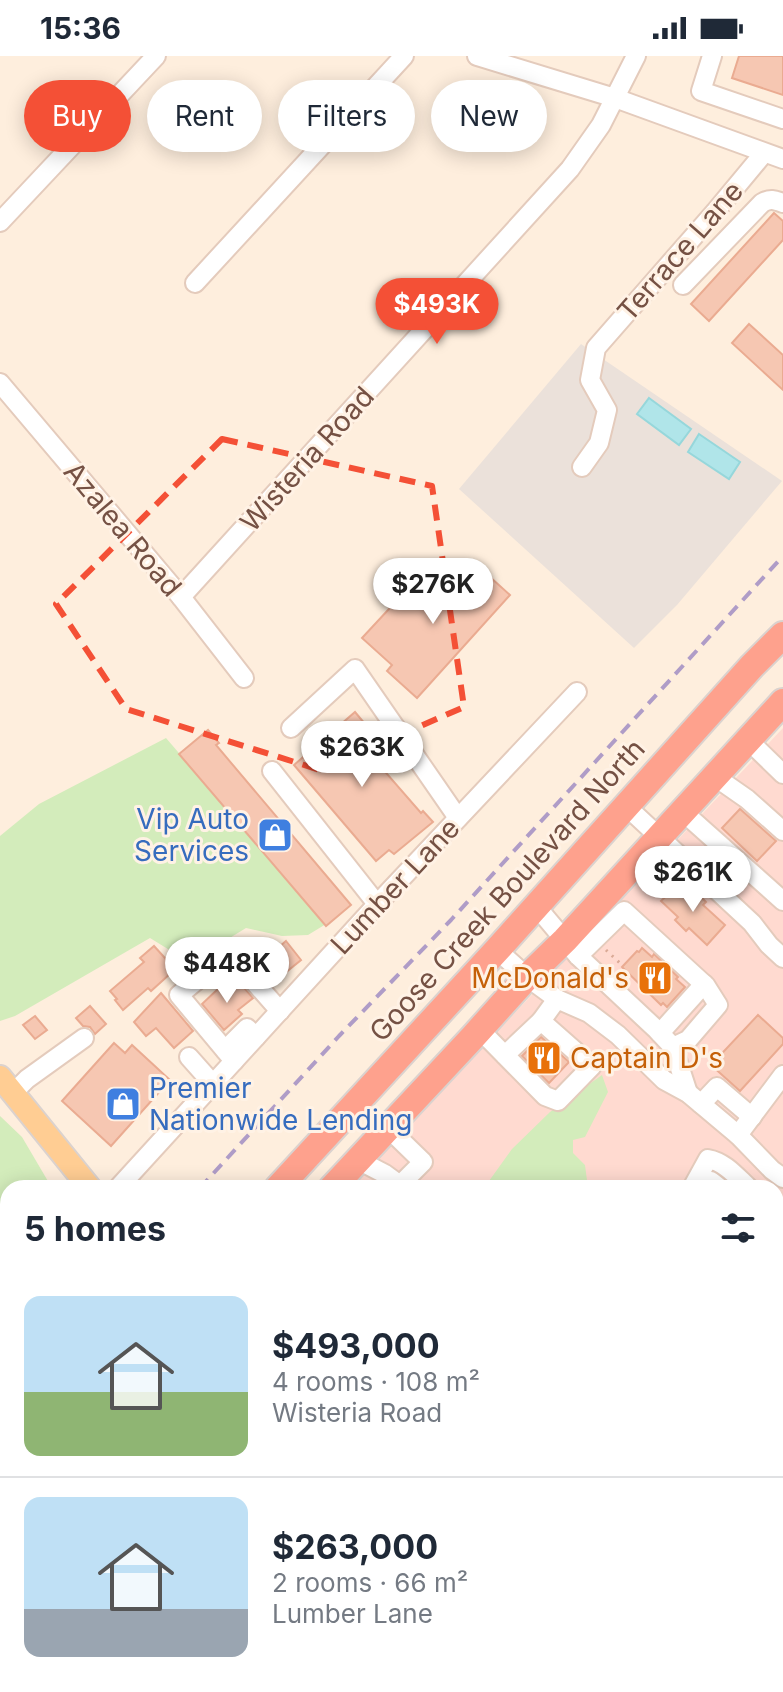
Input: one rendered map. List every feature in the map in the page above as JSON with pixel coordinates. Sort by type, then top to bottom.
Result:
[{"type":"highway","name":"Goose Creek Boulevard North","points":[[285,1180],[783,635]]},
{"type":"highway","points":[[339,1180],[527,977],[572,948],[615,903],[659,836],[782,705]]},
{"type":"main road","points":[[6,1085],[83,1180]]},
{"type":"street","points":[[0,222],[156,56]]},
{"type":"street","points":[[195,283],[404,56]]},
{"type":"street","points":[[477,56],[615,98],[783,159]]},
{"type":"street","name":"Wisteria Road","points":[[181,597],[570,169],[601,125],[636,56]]},
{"type":"street","points":[[712,56],[701,91],[783,119]]},
{"type":"street","name":"Terrace Lane","points":[[582,467],[599,443],[607,410],[590,380],[596,348],[764,153]]},
{"type":"street","points":[[683,285],[762,203],[774,199],[783,203]]},
{"type":"street","name":"Azalea Road","points":[[0,383],[181,597],[244,678]]},
{"type":"street","points":[[291,728],[355,669],[458,818]]},
{"type":"street","name":"Lumber Lane","points":[[125,1180],[213,1084],[230,1055],[256,1037],[577,692]]},
{"type":"street","points":[[748,740],[783,774]]},
{"type":"street","points":[[769,760],[783,746]]},
{"type":"street","points":[[272,771],[377,904]]},
{"type":"street","points":[[714,776],[783,831]]},
{"type":"street","points":[[742,796],[783,841]]},
{"type":"street","points":[[626,806],[752,923],[783,958]]},
{"type":"street","points":[[682,811],[783,901]]},
{"type":"street","points":[[615,903],[704,984],[718,1005],[688,1040],[667,1040]]},
{"type":"street","points":[[536,906],[572,948],[667,1040],[694,1098]]},
{"type":"street","points":[[497,950],[557,999],[589,1013],[618,1035],[664,1080],[694,1098],[783,1178]]},
{"type":"street","points":[[228,952],[280,1011]]},
{"type":"street","points":[[202,976],[179,995],[230,1055]]},
{"type":"street","points":[[505,1055],[541,1021],[557,999]]},
{"type":"street","points":[[480,1030],[545,1096],[558,1101],[592,1066],[541,1021]]},
{"type":"street","points":[[6,1085],[27,1079],[84,1038]]},
{"type":"street","points":[[189,1057],[213,1084]]},
{"type":"street","points":[[725,1166],[752,1117],[783,1075]]},
{"type":"street","points":[[694,1098],[717,1087],[752,1117]]},
{"type":"street","points":[[388,1128],[423,1162],[405,1180]]},
{"type":"street","points":[[696,1180],[708,1159],[725,1166],[740,1180]]},
{"type":"street","points":[[358,1160],[393,1180]]},
{"type":"highlighted area","points":[[222,439],[432,486],[464,707],[320,770],[126,709],[56,604]]},
{"type":"shaded area","points":[[581,344],[782,481],[677,605],[634,648],[459,489]]},
{"type":"shaded area","points":[[783,728],[783,1180],[358,1180]]},
{"type":"green space","points":[[166,738],[326,924],[308,935],[282,936],[246,928],[215,947],[184,959],[150,938],[15,1016],[0,1021],[0,836],[39,804]]},
{"type":"green space","points":[[602,1075],[608,1092],[585,1137],[573,1140],[573,1153],[585,1165],[587,1180],[490,1180],[512,1149],[550,1112]]},
{"type":"green space","points":[[0,1116],[22,1137],[47,1180],[0,1180]]},
{"type":"water","points":[[649,398],[691,429],[679,445],[637,414]]},
{"type":"water","points":[[699,434],[740,462],[729,479],[688,452]]},
{"type":"building","points":[[739,56],[783,56],[783,95],[732,78]]},
{"type":"building","points":[[774,213],[783,221],[783,240],[709,321],[691,304]]},
{"type":"building","points":[[749,324],[783,355],[783,390],[732,343]]},
{"type":"building","points":[[428,567],[457,594],[480,568],[510,595],[417,698],[387,671],[392,665],[362,638]]},
{"type":"building","points":[[355,712],[386,749],[374,759],[421,813],[423,811],[433,822],[394,854],[389,850],[376,861],[294,765]]},
{"type":"building","points":[[208,730],[219,743],[216,745],[351,905],[326,926],[179,754]]},
{"type":"building","points":[[740,809],[776,841],[757,861],[722,828]]},
{"type":"building","points":[[680,883],[695,897],[698,894],[706,902],[703,905],[725,925],[707,945],[689,928],[686,931],[675,920],[678,917],[661,901]]},
{"type":"building","points":[[286,941],[301,960],[285,973],[282,969],[269,980],[257,966]]},
{"type":"building","points":[[154,946],[174,968],[151,991],[148,988],[123,1010],[110,991],[144,962],[140,958]]},
{"type":"building","points":[[642,948],[652,957],[654,954],[685,987],[667,1007],[663,1003],[661,1005],[622,967]]},
{"type":"building","points":[[239,982],[253,998],[238,1010],[242,1014],[224,1030],[202,1004],[219,988],[225,994]]},
{"type":"building","points":[[161,993],[193,1031],[174,1048],[156,1028],[146,1036],[134,1022]]},
{"type":"building","points":[[90,1006],[106,1024],[95,1034],[76,1018]]},
{"type":"building","points":[[758,1015],[783,1038],[783,1044],[740,1091],[711,1065]]},
{"type":"building","points":[[35,1016],[47,1030],[35,1039],[23,1025]]},
{"type":"building","points":[[541,1037],[569,1062],[549,1083],[522,1056]]},
{"type":"building","points":[[114,1043],[125,1053],[132,1045],[170,1080],[111,1146],[62,1101]]},
{"type":"railway","points":[[207,1180],[451,920],[783,556]]},
{"type":"place","name":"Vip Auto Services","points":[[275,835]]},
{"type":"place","name":"McDonald's","points":[[655,978]]},
{"type":"place","name":"Captain D's","points":[[544,1058]]},
{"type":"place","name":"Premier Nationwide Lending","points":[[123,1104]]}]
